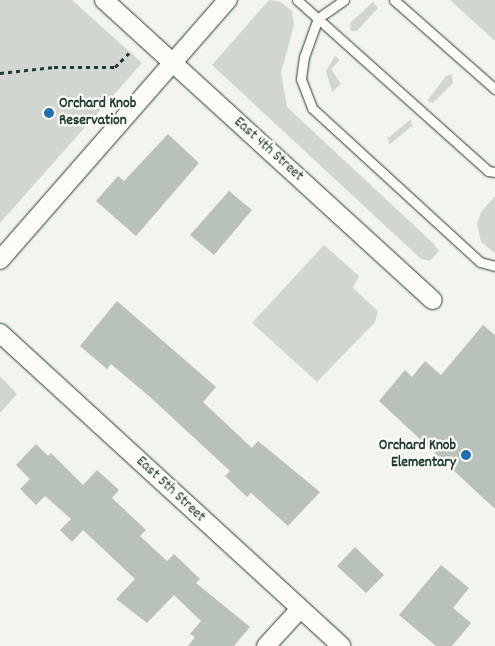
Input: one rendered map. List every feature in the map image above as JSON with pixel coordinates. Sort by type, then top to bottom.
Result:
[{"type":"street","name":"East 4th Street","points":[[104,0],[433,300]]},
{"type":"street","points":[[0,260],[228,0]]},
{"type":"street","name":"East 5th Street","points":[[0,333],[341,646]]},
{"type":"street","points":[[266,646],[300,609]]},
{"type":"lane","points":[[297,0],[488,170],[495,172]]},
{"type":"lane","points":[[344,0],[318,18],[304,57],[301,79],[312,108],[480,262],[495,266]]},
{"type":"lane","points":[[394,0],[495,89]]},
{"type":"path","points":[[0,74],[54,67],[115,67],[130,52]]},
{"type":"shaded area","name":"Orchard Knob Reservation","points":[[0,0],[72,0],[142,63],[0,223]]},
{"type":"shaded area","points":[[269,0],[281,2],[292,11],[294,25],[281,73],[287,107],[433,243],[439,251],[430,261],[421,259],[212,65]]},
{"type":"shaded area","points":[[450,0],[495,0],[495,41]]},
{"type":"shaded area","points":[[373,2],[378,8],[357,31],[351,31],[350,23]]},
{"type":"shaded area","points":[[335,56],[340,60],[331,69],[341,84],[332,92],[326,71]]},
{"type":"shaded area","points":[[452,74],[453,83],[433,103],[427,101],[446,76]]},
{"type":"shaded area","points":[[411,119],[412,126],[389,145],[388,138]]},
{"type":"shaded area","points":[[495,196],[495,253],[481,242],[477,225],[481,212]]},
{"type":"shaded area","points":[[324,245],[359,276],[353,288],[378,311],[375,322],[317,382],[252,323]]},
{"type":"shaded area","points":[[0,376],[17,394],[0,413]]},
{"type":"building","points":[[168,134],[199,163],[136,236],[96,201],[118,176],[124,181]]},
{"type":"building","points":[[229,191],[252,210],[214,255],[190,235]]},
{"type":"building","points":[[117,301],[216,387],[203,402],[252,448],[258,441],[320,492],[288,526],[251,493],[247,497],[225,476],[230,471],[150,397],[111,364],[107,369],[80,346]]},
{"type":"building","name":"Orchard Knob Elementary","points":[[483,325],[495,335],[495,509],[379,401],[405,370],[412,377],[425,361],[441,375]]},
{"type":"building","points":[[36,444],[48,456],[51,453],[83,485],[97,470],[119,490],[112,498],[146,530],[140,536],[167,561],[174,554],[200,579],[196,583],[250,627],[234,646],[188,646],[195,637],[190,634],[201,621],[174,595],[147,623],[116,599],[135,579],[83,530],[72,542],[60,530],[71,519],[45,496],[36,505],[20,489],[30,479],[16,465]]},
{"type":"building","points":[[355,547],[384,575],[366,593],[337,566]]},
{"type":"building","points":[[441,565],[469,588],[453,608],[471,623],[452,646],[436,646],[399,615]]},
{"type":"place","name":"Orchard Knob Reservation","points":[[49,113]]},
{"type":"place","name":"Orchard Knob Elementary","points":[[466,455]]}]
